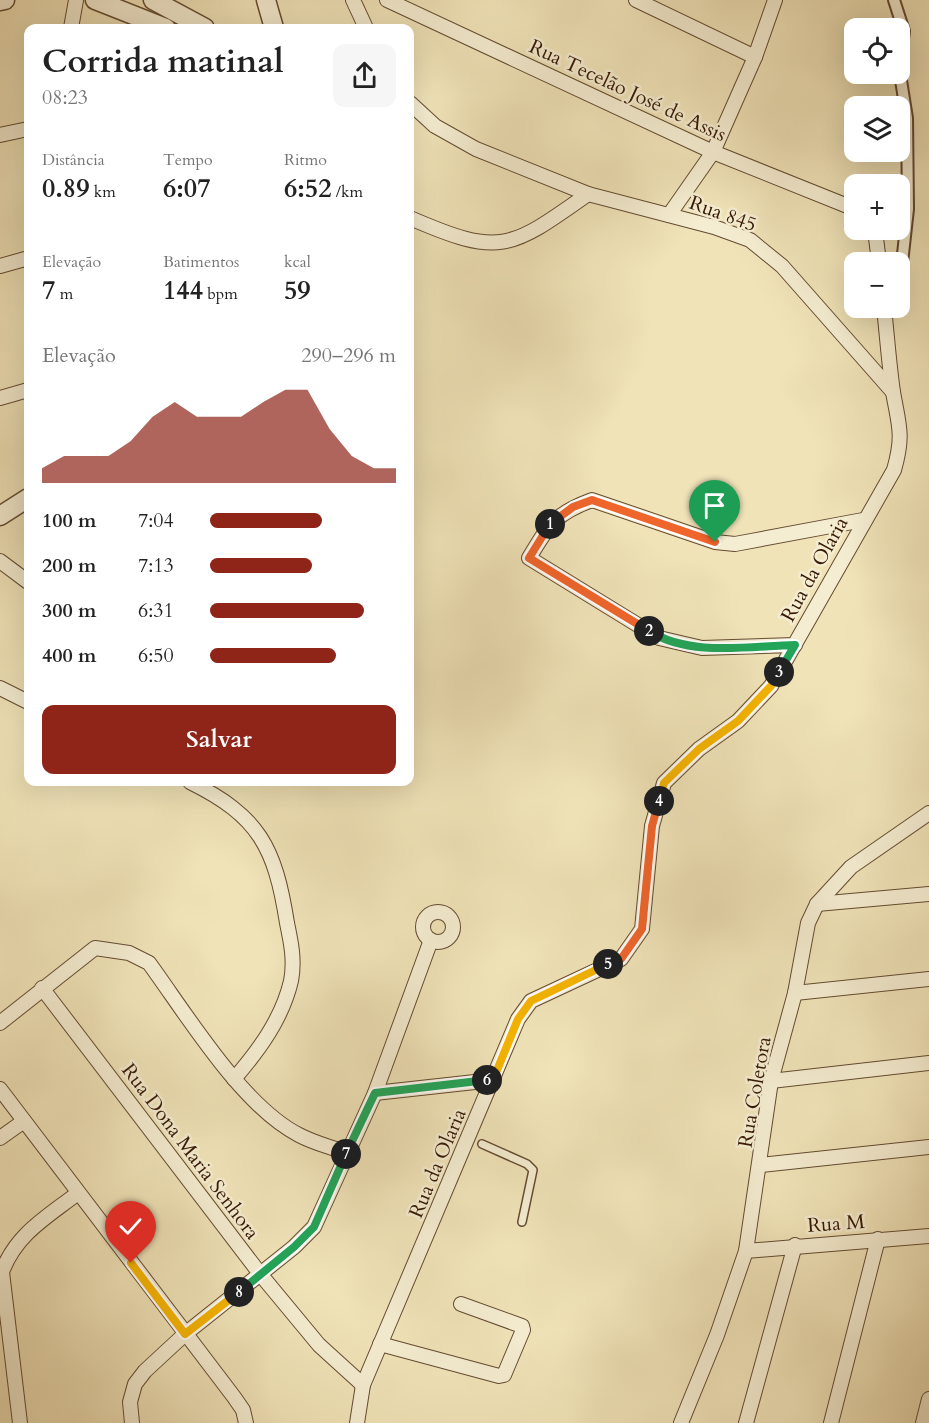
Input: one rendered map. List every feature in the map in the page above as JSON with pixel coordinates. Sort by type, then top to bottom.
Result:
[{"type":"street","points":[[73,24],[76,0]]},
{"type":"street","points":[[95,0],[156,24]]},
{"type":"street","points":[[153,0],[198,24]]},
{"type":"street","points":[[266,0],[272,24]]},
{"type":"street","points":[[353,0],[364,24]]},
{"type":"street","name":"Rua Tecelão José de Assis","points":[[387,0],[713,152],[844,205]]},
{"type":"street","points":[[636,0],[755,57]]},
{"type":"street","points":[[669,215],[713,152],[755,57],[776,0]]},
{"type":"street","points":[[894,0],[900,18]]},
{"type":"street","points":[[902,84],[907,118],[908,209],[903,252]]},
{"type":"street","name":"Rua 845","points":[[414,107],[435,126],[476,149],[588,194],[669,215],[750,240],[782,266],[893,392]]},
{"type":"street","points":[[0,135],[24,130]]},
{"type":"street","points":[[414,220],[452,236],[479,243],[511,242],[539,229],[588,194]]},
{"type":"street","points":[[0,266],[24,257]]},
{"type":"street","name":"Rua da Olaria","points":[[357,1423],[363,1385],[518,1019],[531,1001],[621,959],[634,943],[642,929],[652,826],[664,783],[699,749],[738,721],[771,686],[863,520],[894,470],[900,448],[901,428],[893,392],[887,318]]},
{"type":"street","points":[[0,398],[24,391]]},
{"type":"street","points":[[795,645],[702,648],[660,638],[529,558],[551,522],[573,507],[592,500],[715,542],[735,544],[863,520]]},
{"type":"street","points":[[0,516],[24,501]]},
{"type":"street","points":[[0,561],[24,579]]},
{"type":"street","points":[[0,687],[24,700]]},
{"type":"street","points":[[197,786],[238,810],[266,842],[284,901],[293,957],[291,981],[265,1043],[234,1079]]},
{"type":"street","name":"Rua Coletora","points":[[681,1423],[717,1335],[746,1251],[761,1165],[771,1081],[795,993],[808,922],[817,904],[851,867],[929,813]]},
{"type":"street","points":[[817,904],[929,894]]},
{"type":"street","points":[[132,1423],[130,1402],[135,1384],[145,1371],[185,1334],[261,1275],[314,1227],[375,1093],[431,940]]},
{"type":"street","points":[[0,1023],[94,948],[129,953],[149,963],[234,1079],[269,1114],[298,1135],[346,1153]]},
{"type":"street","points":[[795,993],[929,979]]},
{"type":"street","name":"Rua Dona Maria Senhora","points":[[42,988],[261,1275],[319,1345],[363,1385]]},
{"type":"street","points":[[771,1081],[929,1063]]},
{"type":"street","points":[[375,1093],[493,1080]]},
{"type":"street","points":[[0,1089],[234,1397],[243,1410],[246,1423]]},
{"type":"street","points":[[0,1138],[24,1121]]},
{"type":"street","points":[[468,1138],[482,1144]]},
{"type":"street","points":[[761,1165],[929,1147]]},
{"type":"street","points":[[20,1423],[2,1272],[18,1240],[78,1193]]},
{"type":"street","name":"Rua M","points":[[746,1251],[795,1245],[929,1236]]},
{"type":"street","points":[[831,1423],[878,1239]]},
{"type":"street","points":[[747,1423],[795,1245]]},
{"type":"street","points":[[381,1344],[499,1376],[504,1375],[523,1330],[522,1326],[461,1304]]},
{"type":"street","points":[[923,1423],[929,1399]]},
{"type":"lane","points":[[482,1144],[527,1164],[533,1170],[522,1222]]},
{"type":"route","points":[[131,1263],[185,1334],[261,1275],[314,1227],[375,1093],[493,1080],[518,1019],[531,1001],[621,959],[634,943],[642,929],[652,826],[664,783],[699,749],[738,721],[771,686],[795,645],[702,648],[660,638],[529,558],[551,522],[573,507],[592,500],[715,542]]}]
